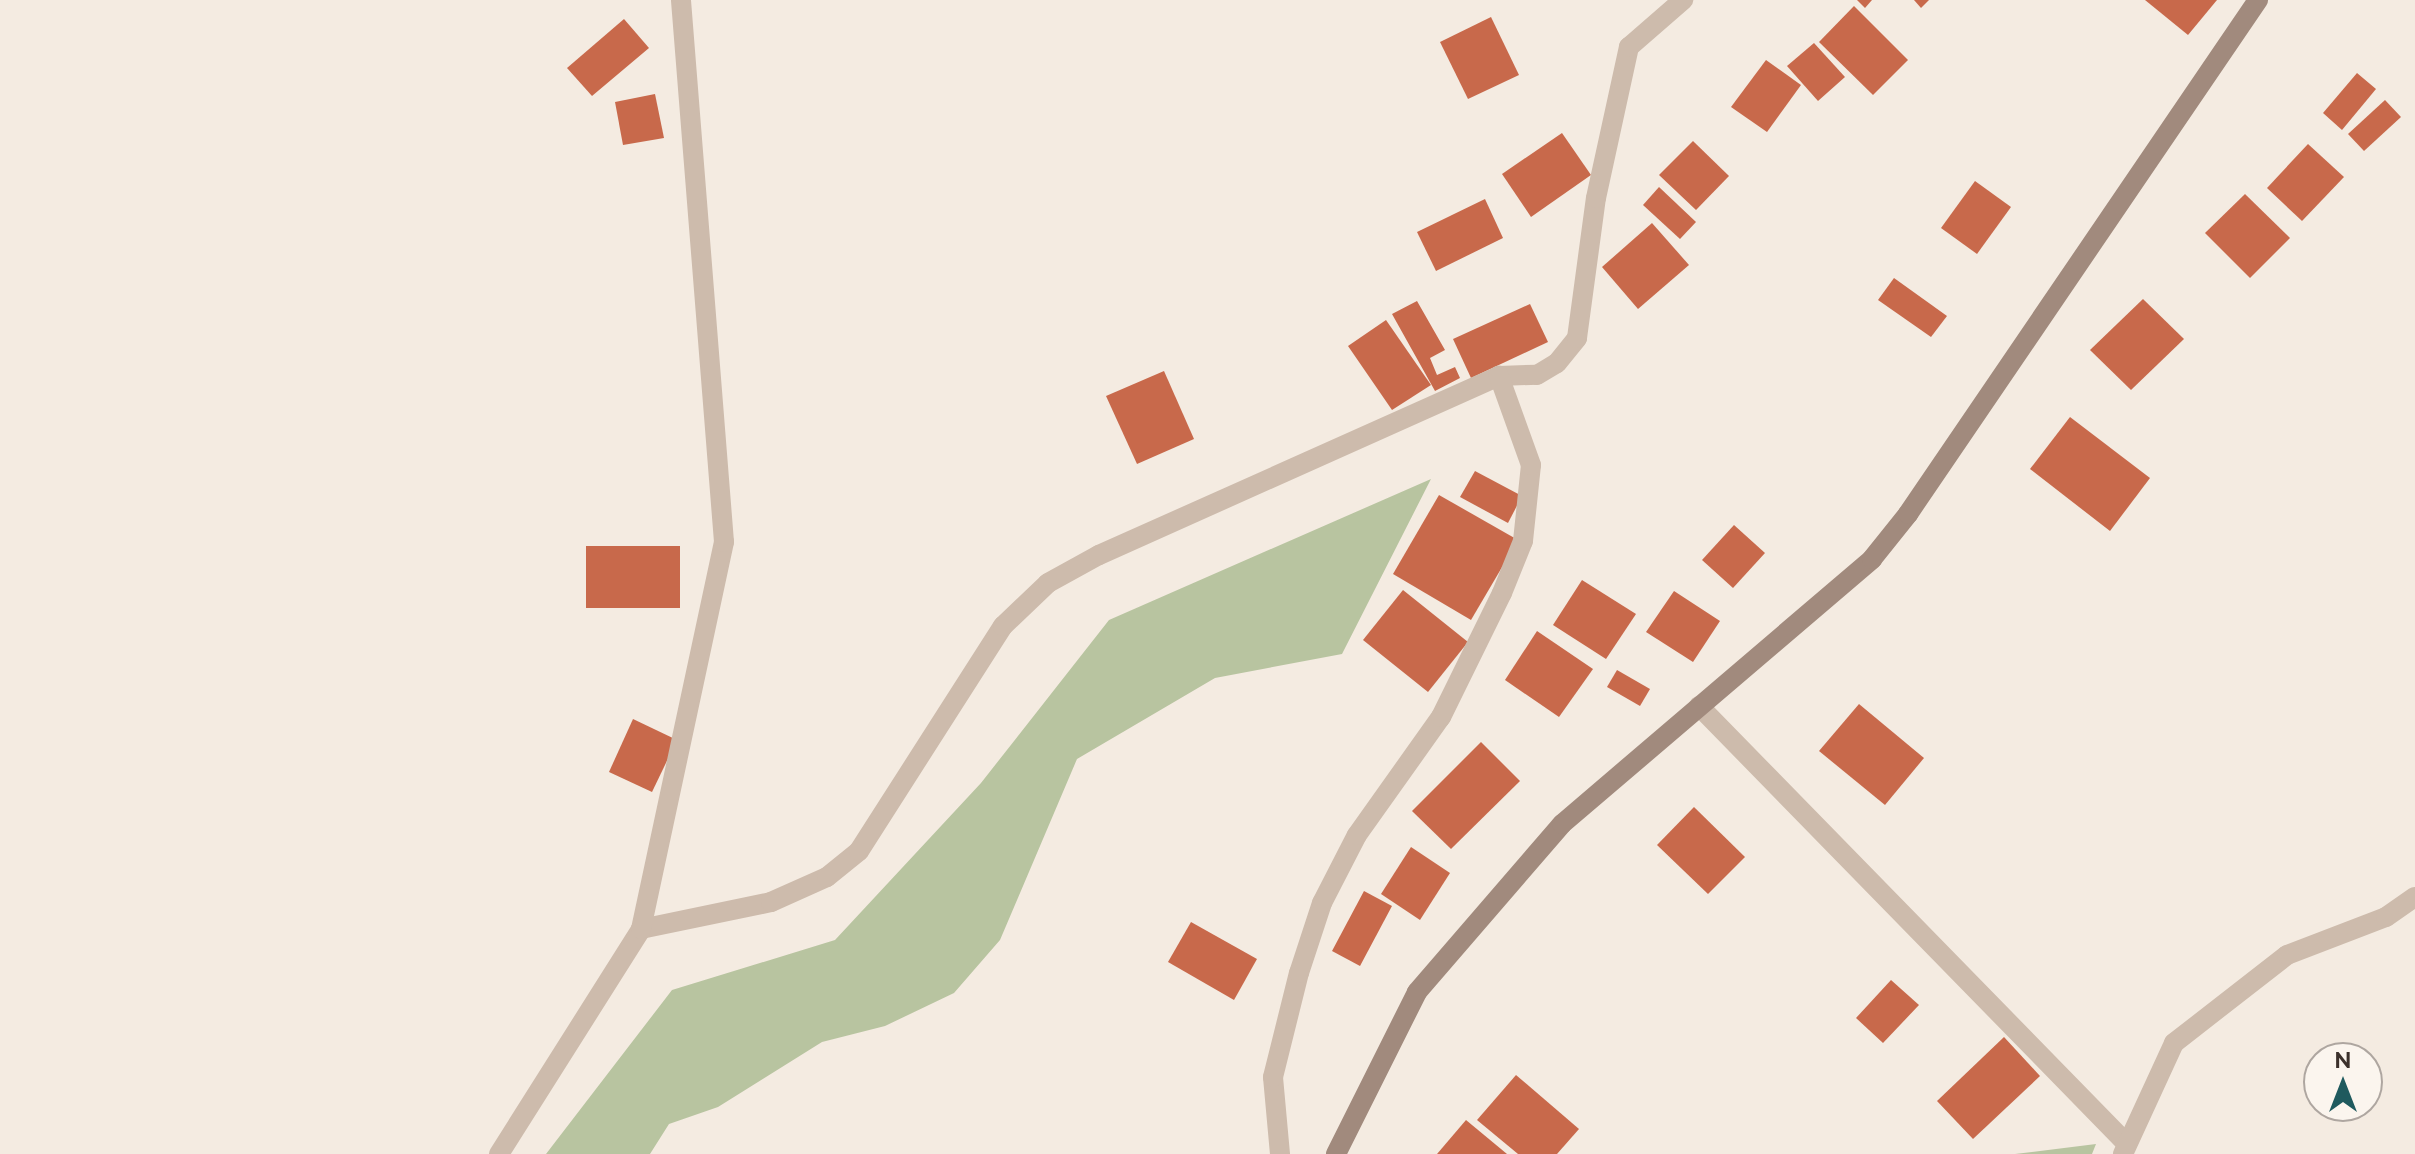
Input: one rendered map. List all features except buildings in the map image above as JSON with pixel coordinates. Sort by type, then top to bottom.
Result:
[{"type":"street","points":[[499,1154],[641,929],[724,542],[681,0]]},
{"type":"street","points":[[641,929],[771,902],[827,877],[859,851],[1003,626],[1048,583],[1099,555],[1499,376],[1537,375],[1557,363],[1577,338],[1596,198],[1629,47],[1683,0]]},
{"type":"street","points":[[1336,1154],[1417,992],[1562,824],[1872,559],[1899,525],[2258,0]]},
{"type":"street","points":[[1280,1154],[1273,1077],[1322,903],[1357,835],[1441,717],[1502,593],[1523,541],[1531,465],[1499,376]]},
{"type":"street","points":[[1699,706],[2125,1149],[2174,1043],[2287,955],[2386,917],[2415,897]]},
{"type":"green space","points":[[1431,479],[1342,654],[1215,678],[1077,759],[1000,940],[954,993],[885,1026],[822,1042],[718,1107],[669,1124],[650,1154],[546,1154],[672,990],[835,940],[981,783],[1109,620]]},
{"type":"green space","points":[[2096,1144],[2092,1154],[2015,1154]]}]
